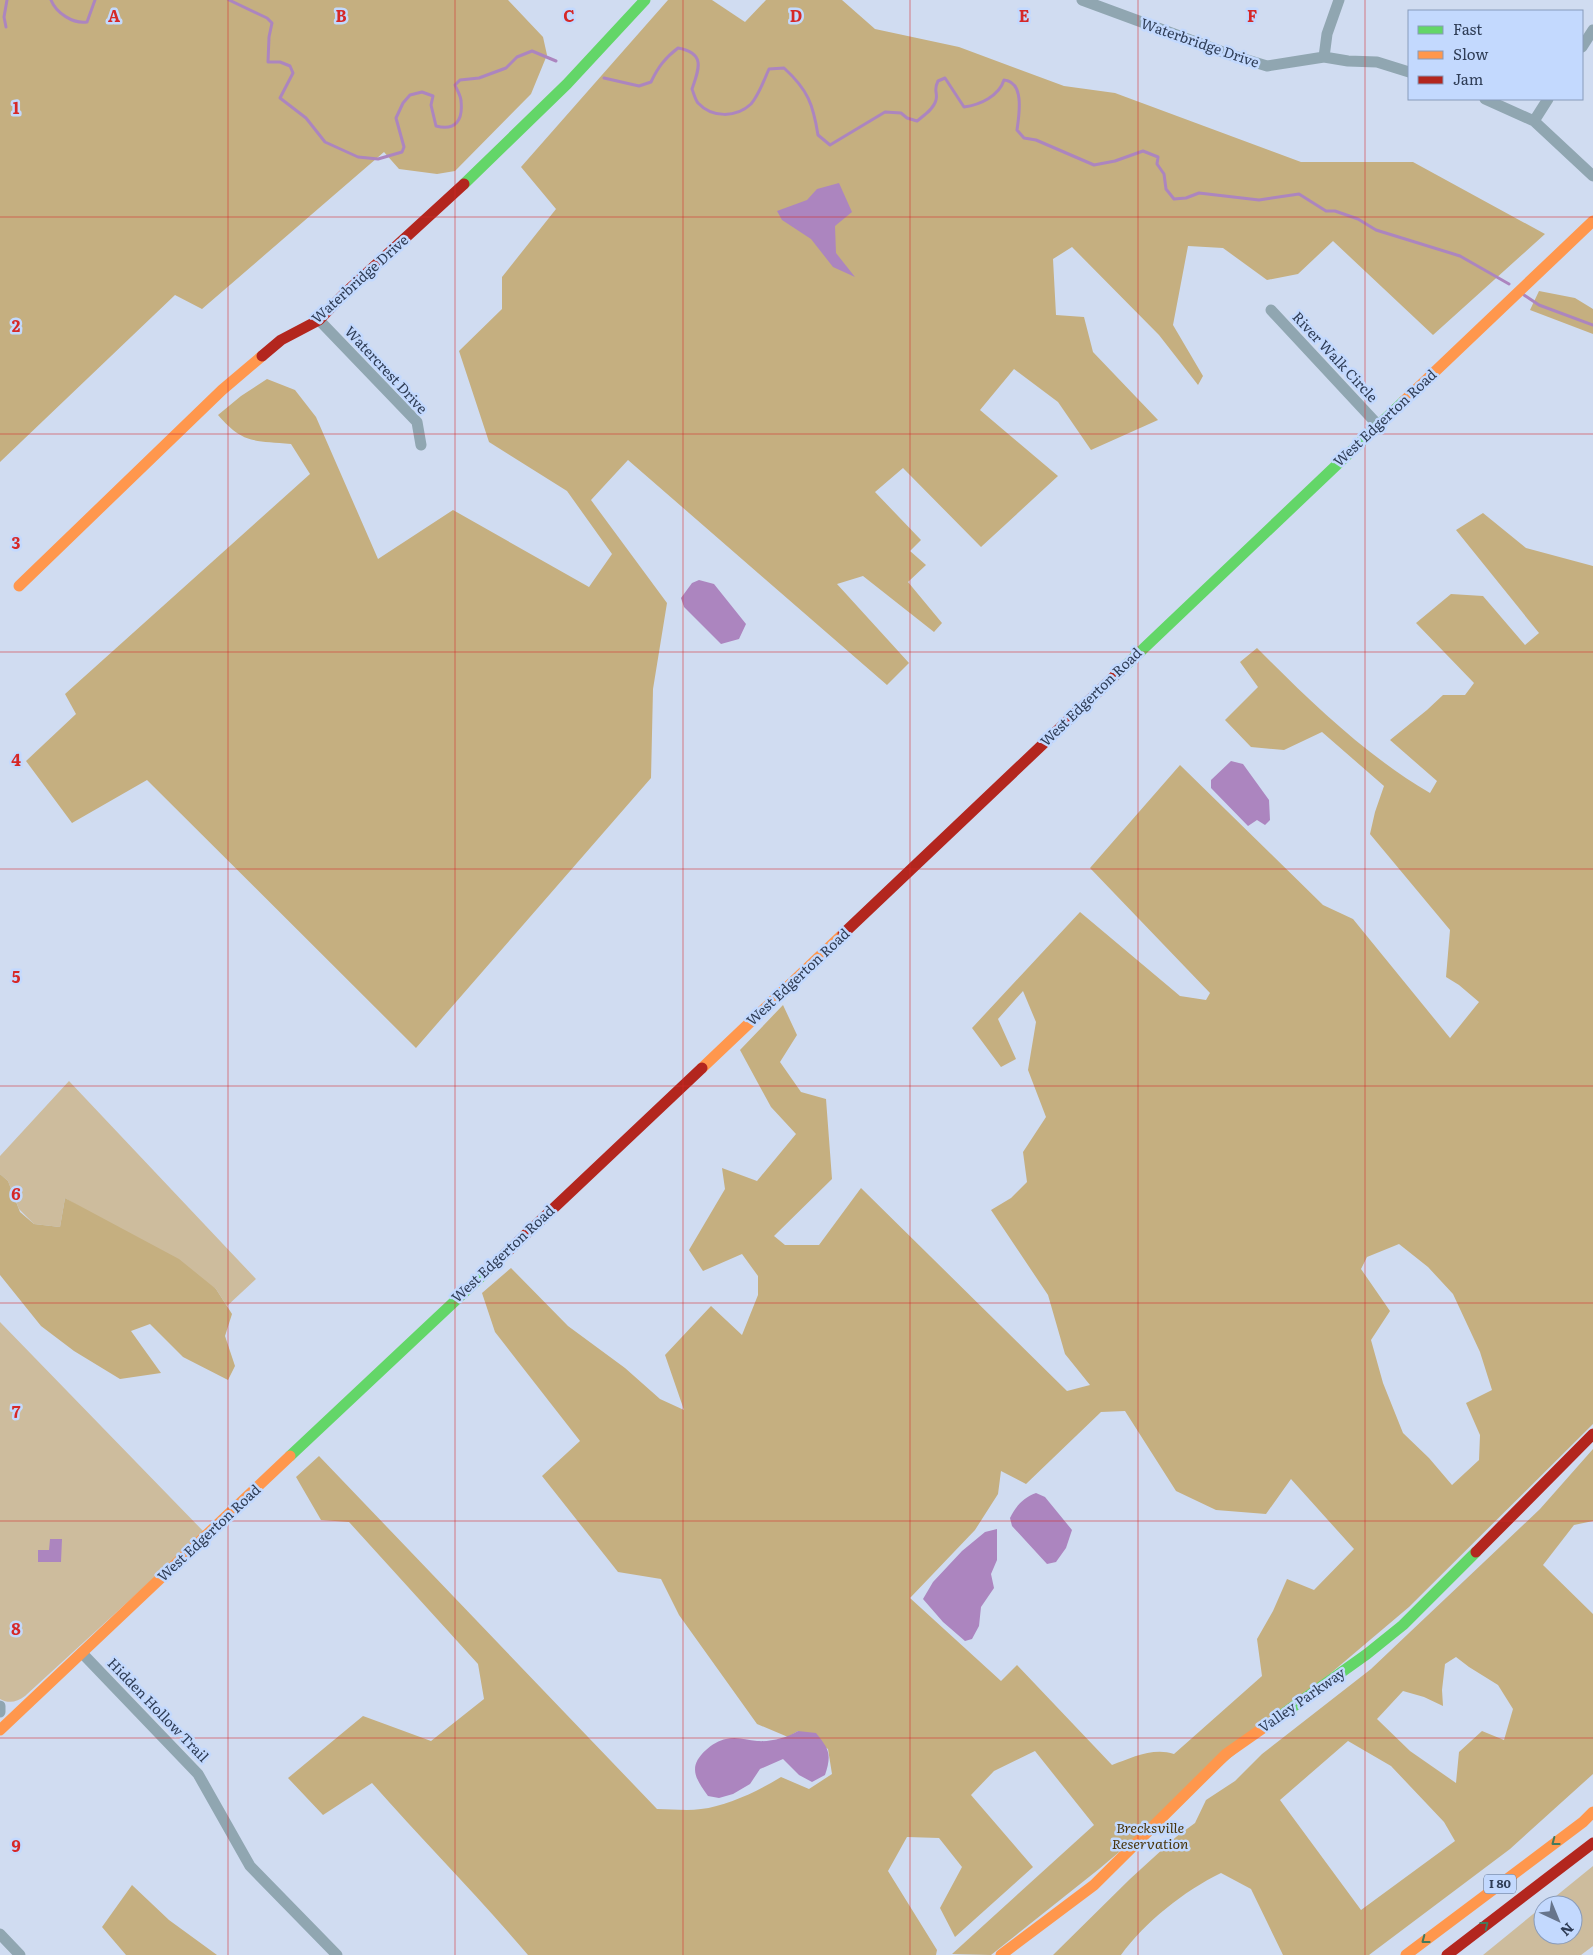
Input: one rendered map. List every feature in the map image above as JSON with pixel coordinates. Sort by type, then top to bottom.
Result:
[{"type":"main road","name":"Waterbridge Drive","points":[[19,586],[222,390],[281,340],[319,320],[344,294],[467,181],[567,84],[641,2]]},
{"type":"main road","name":"West Edgerton Road","points":[[2,1724],[82,1653],[878,901],[1593,221]]},
{"type":"main road","name":"Valley Parkway","points":[[1001,1955],[1094,1885],[1226,1754],[1367,1654],[1404,1625],[1593,1434]]},
{"type":"main road","name":"I 80","points":[[1406,1955],[1593,1812]]},
{"type":"main road","name":"I 80","points":[[1447,1955],[1593,1843]]},
{"type":"street","name":"Waterbridge Drive","points":[[1082,0],[1231,55],[1267,66],[1324,57],[1348,61],[1377,62],[1408,72]]},
{"type":"street","points":[[1324,57],[1327,34],[1339,0]]},
{"type":"street","points":[[1583,45],[1593,30]]},
{"type":"street","points":[[1487,100],[1534,121],[1593,176]]},
{"type":"street","points":[[1534,121],[1547,100]]},
{"type":"street","name":"River Walk Circle","points":[[1271,310],[1378,425]]},
{"type":"street","name":"Watercrest Drive","points":[[319,320],[417,422],[422,444]]},
{"type":"street","name":"Hidden Hollow Trail","points":[[82,1653],[198,1774],[250,1866],[337,1955]]},
{"type":"street","points":[[0,1706],[0,1712]]},
{"type":"street","points":[[0,1934],[20,1955]]},
{"type":"shaded area","points":[[0,0],[508,0],[543,37],[547,55],[531,94],[455,171],[437,174],[399,169],[384,152],[202,309],[175,295],[0,462]]},
{"type":"shaded area","points":[[668,0],[712,0],[745,22],[766,0],[842,0],[875,29],[959,47],[1064,86],[1115,93],[1301,162],[1413,162],[1545,234],[1433,335],[1333,241],[1298,274],[1267,280],[1223,248],[1188,246],[1173,325],[1203,376],[1198,385],[1159,335],[1072,247],[1053,259],[1056,315],[1084,317],[1093,352],[1158,420],[1091,450],[1058,402],[1014,369],[980,410],[1058,476],[981,547],[903,468],[875,492],[921,540],[910,551],[926,565],[908,582],[942,623],[934,632],[863,576],[837,584],[909,663],[887,685],[628,460],[591,500],[667,603],[653,689],[651,778],[416,1048],[147,780],[72,823],[26,761],[76,714],[65,694],[310,474],[291,444],[250,439],[235,432],[218,415],[241,396],[267,379],[295,390],[316,417],[378,559],[453,510],[589,587],[612,554],[567,491],[489,442],[459,351],[502,309],[502,277],[556,209],[521,167]]},
{"type":"shaded area","points":[[839,183],[852,212],[835,226],[836,253],[855,277],[833,267],[811,239],[782,220],[777,211],[807,200],[817,189]]},
{"type":"shaded area","points":[[1539,291],[1575,298],[1593,309],[1593,334],[1530,310]]},
{"type":"shaded area","points":[[1483,513],[1526,548],[1593,566],[1593,1424],[1409,1607],[1099,1869],[991,1955],[952,1954],[1094,1825],[1035,1751],[994,1771],[971,1795],[1033,1867],[955,1937],[940,1908],[962,1867],[939,1838],[907,1837],[888,1871],[937,1950],[936,1955],[528,1955],[372,1783],[323,1815],[288,1778],[363,1716],[431,1741],[484,1699],[478,1664],[349,1522],[321,1520],[296,1477],[319,1456],[657,1809],[696,1810],[721,1805],[781,1777],[809,1789],[832,1774],[828,1749],[798,1731],[788,1737],[757,1724],[679,1615],[661,1579],[618,1572],[542,1476],[580,1441],[495,1332],[482,1293],[511,1268],[568,1326],[625,1368],[660,1399],[684,1410],[665,1355],[711,1306],[742,1335],[758,1295],[758,1276],[742,1254],[703,1271],[689,1250],[725,1189],[722,1168],[757,1181],[796,1134],[771,1107],[740,1050],[783,1005],[797,1035],[780,1062],[801,1092],[826,1099],[832,1179],[774,1236],[785,1245],[819,1245],[861,1188],[1067,1391],[1090,1385],[1065,1354],[1048,1295],[991,1210],[1011,1198],[1027,1182],[1023,1152],[1046,1117],[1028,1070],[1036,1022],[1023,991],[998,1019],[1016,1059],[1001,1067],[972,1028],[1080,912],[1180,996],[1206,1000],[1210,993],[1090,868],[1180,765],[1323,905],[1353,919],[1450,1038],[1479,1002],[1446,977],[1450,930],[1370,834],[1384,786],[1322,732],[1284,750],[1251,747],[1225,720],[1258,687],[1240,662],[1257,648],[1339,726],[1383,762],[1430,793],[1437,781],[1390,740],[1443,695],[1465,695],[1474,683],[1416,623],[1451,594],[1483,596],[1525,645],[1539,633],[1456,530]],"holes":[[[1399,1244],[1428,1267],[1453,1294],[1480,1352],[1492,1390],[1466,1403],[1480,1435],[1479,1460],[1452,1485],[1429,1458],[1403,1433],[1383,1383],[1371,1340],[1390,1311],[1361,1269],[1367,1257]],[[1125,1411],[1176,1491],[1216,1510],[1266,1514],[1291,1479],[1354,1549],[1314,1590],[1287,1579],[1273,1611],[1257,1639],[1262,1676],[1174,1754],[1166,1752],[1150,1753],[1112,1765],[1017,1665],[1001,1681],[910,1598],[975,1530],[998,1494],[1001,1471],[1026,1484],[1101,1412]]]},
{"type":"shaded area","points":[[699,580],[714,584],[746,624],[739,639],[721,644],[684,607],[681,598],[692,583]]},
{"type":"shaded area","points":[[1231,761],[1243,764],[1269,800],[1270,820],[1265,825],[1257,820],[1248,826],[1211,788],[1211,780]]},
{"type":"shaded area","points":[[69,1081],[256,1279],[227,1306],[216,1289],[65,1198],[60,1227],[34,1224],[19,1209],[8,1181],[0,1174],[0,1156]]},
{"type":"shaded area","points":[[0,1174],[8,1181],[20,1212],[34,1224],[60,1227],[65,1198],[179,1259],[216,1289],[232,1314],[225,1336],[235,1366],[228,1380],[183,1357],[150,1324],[131,1331],[161,1373],[120,1379],[74,1351],[41,1326],[0,1275]]},
{"type":"shaded area","points":[[0,1322],[204,1532],[25,1696],[10,1702],[0,1699]]},
{"type":"shaded area","points":[[1593,1449],[1593,1521],[1574,1525],[1543,1565],[1593,1614],[1593,1774],[1510,1849],[1369,1955],[1283,1955],[1251,1889],[1221,1873],[1207,1880],[1166,1908],[1153,1919],[1121,1955],[1053,1955],[1130,1879],[1176,1837],[1195,1823],[1206,1800],[1235,1781],[1262,1754],[1371,1669],[1540,1509]],"holes":[[[1456,1657],[1498,1685],[1513,1709],[1504,1740],[1482,1731],[1459,1752],[1456,1783],[1410,1751],[1377,1719],[1403,1691],[1424,1697],[1443,1706],[1442,1690],[1445,1664]],[[1348,1741],[1391,1766],[1444,1822],[1455,1841],[1361,1910],[1280,1800]]]},
{"type":"shaded area","points":[[1036,1493],[1045,1497],[1072,1530],[1066,1548],[1056,1562],[1047,1564],[1012,1526],[1010,1518],[1020,1503]]},
{"type":"shaded area","points":[[997,1529],[997,1560],[991,1574],[994,1588],[981,1607],[979,1626],[972,1639],[965,1641],[943,1622],[923,1599],[933,1582],[962,1551],[985,1532]]},
{"type":"shaded area","points":[[50,1539],[62,1539],[61,1562],[38,1562],[38,1550],[49,1550]]},
{"type":"shaded area","points":[[798,1731],[816,1733],[824,1743],[829,1757],[825,1775],[812,1782],[799,1775],[783,1759],[760,1769],[750,1784],[733,1794],[719,1798],[708,1796],[700,1784],[695,1768],[700,1756],[710,1746],[734,1738],[768,1741],[783,1738]]},
{"type":"shaded area","points":[[1593,1866],[1593,1946],[1581,1955],[1483,1955],[1533,1914],[1533,1945],[1583,1945],[1583,1895],[1557,1895]]},
{"type":"shaded area","points":[[132,1885],[169,1920],[217,1955],[126,1955],[102,1927]]},
{"type":"waterway","points":[[6,27],[4,17],[7,0]]},
{"type":"waterway","points":[[51,0],[53,5],[66,17],[82,22],[87,22],[95,0]]},
{"type":"waterway","points":[[229,0],[267,18],[272,23],[269,37],[268,62],[280,62],[290,66],[293,73],[280,98],[306,118],[325,142],[358,157],[378,159],[402,152],[404,147],[396,118],[403,103],[410,95],[422,92],[433,96],[431,105],[436,126],[449,127],[457,122],[461,114],[461,99],[455,85],[460,80],[479,78],[506,68],[517,57],[532,51],[556,61]]},
{"type":"waterway","points":[[604,78],[639,86],[651,82],[669,55],[678,48],[687,50],[697,58],[698,69],[692,89],[698,103],[717,114],[731,114],[745,109],[751,104],[759,92],[769,69],[784,68],[804,91],[814,115],[818,135],[830,145],[885,112],[901,113],[907,118],[917,121],[935,103],[938,81],[945,78],[964,107],[988,99],[998,91],[1004,80],[1011,82],[1018,93],[1017,130],[1024,138],[1036,140],[1094,165],[1115,161],[1143,151],[1158,157],[1157,164],[1164,174],[1166,189],[1174,199],[1186,198],[1199,193],[1259,200],[1299,194],[1326,211],[1335,211],[1358,219],[1376,230],[1460,256],[1509,284]]},
{"type":"waterway","points":[[1524,295],[1539,305],[1593,325]]},
{"type":"traffic: fast","points":[[464,184],[567,84],[645,0]]},
{"type":"traffic: fast","points":[[1121,670],[1404,401]]},
{"type":"traffic: fast","points":[[290,1456],[504,1255]]},
{"type":"traffic: fast","points":[[1273,1721],[1367,1654],[1403,1625],[1476,1552]]},
{"type":"traffic: slow","points":[[1404,401],[1593,221]]},
{"type":"traffic: slow","points":[[19,586],[222,390],[262,356]]},
{"type":"traffic: slow","points":[[702,1068],[843,934]]},
{"type":"traffic: slow","points":[[0,1730],[290,1456]]},
{"type":"traffic: slow","points":[[1001,1955],[1094,1885],[1226,1754],[1273,1721]]},
{"type":"traffic: slow","points":[[1406,1955],[1583,1822],[1593,1812]]},
{"type":"traffic: jam","points":[[262,356],[281,340],[319,320],[344,294],[464,184]]},
{"type":"traffic: jam","points":[[843,934],[1121,670]]},
{"type":"traffic: jam","points":[[504,1255],[702,1068]]},
{"type":"traffic: jam","points":[[1476,1552],[1593,1434]]},
{"type":"traffic: jam","points":[[1447,1955],[1593,1843]]},
{"type":"park label","name":"Brecksville Reservation","points":[[1150,1836]]}]
